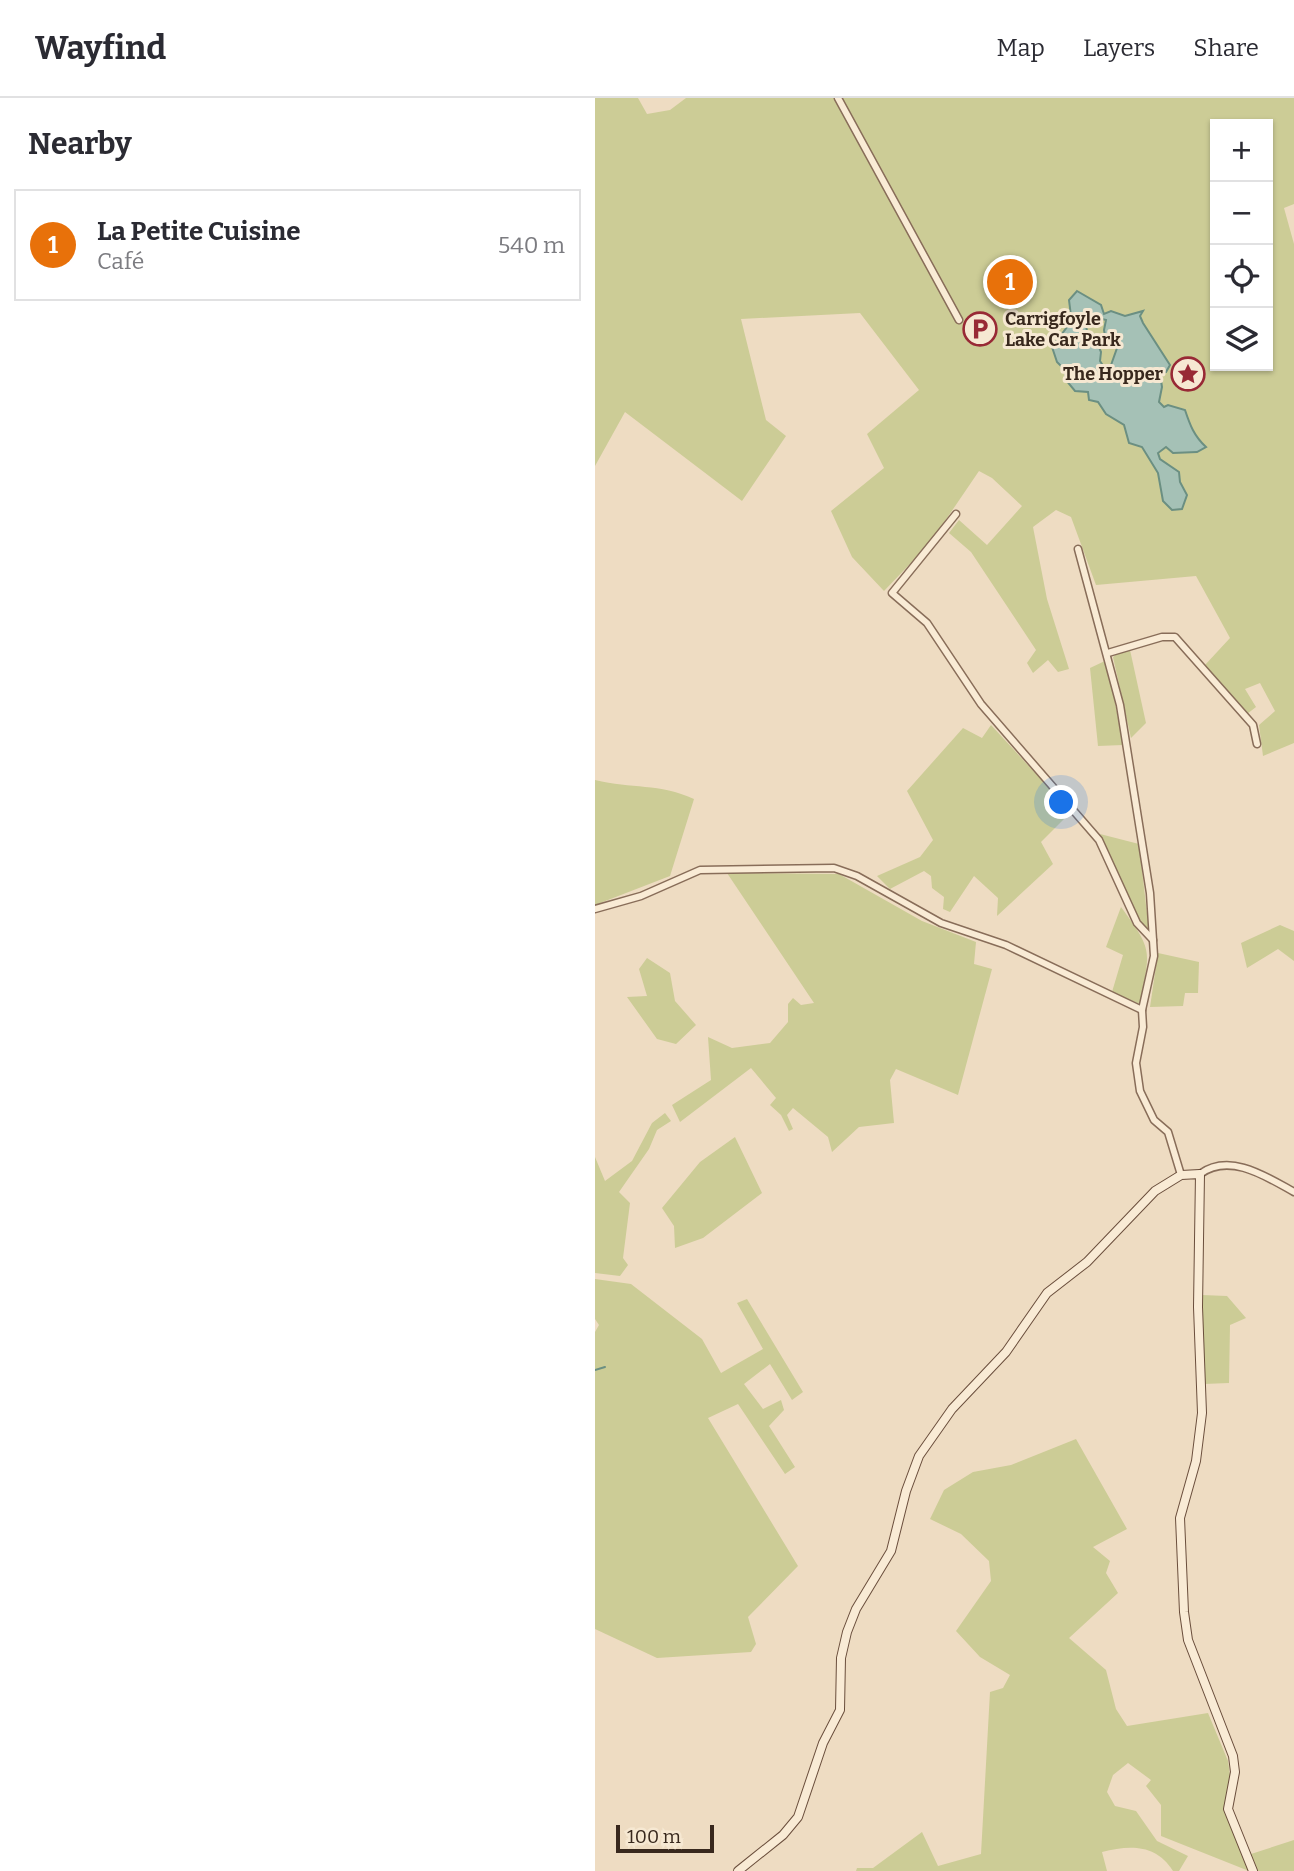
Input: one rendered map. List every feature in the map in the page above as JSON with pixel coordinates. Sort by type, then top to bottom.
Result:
[{"type":"street","points":[[838,98],[959,320]]},
{"type":"street","points":[[956,514],[892,593],[927,623],[981,704],[1100,841],[1137,923],[1153,940]]},
{"type":"street","points":[[1078,549],[1108,653],[1137,805],[1150,893],[1154,956],[1142,1010],[1143,1027],[1136,1063],[1140,1091],[1154,1120],[1168,1132],[1181,1175]]},
{"type":"street","points":[[1108,653],[1162,637],[1175,637],[1253,725],[1258,744]]},
{"type":"street","points":[[595,909],[641,896],[700,870],[834,868],[857,876],[941,923],[1006,945],[1142,1010]]},
{"type":"street","points":[[738,1871],[783,1836],[799,1817],[823,1743],[839,1710],[841,1658],[847,1632],[856,1609],[891,1550],[906,1491],[919,1456],[952,1409],[1006,1352],[1048,1293],[1087,1262],[1155,1191],[1181,1175],[1200,1174],[1215,1166],[1247,1168],[1294,1192]]},
{"type":"street","points":[[1200,1174],[1198,1307],[1202,1413],[1196,1461],[1180,1518],[1184,1612],[1188,1641],[1233,1756],[1235,1772],[1228,1809],[1253,1871]]},
{"type":"green space","points":[[595,98],[638,98],[647,114],[670,110],[686,98],[1294,98],[1294,204],[1284,208],[1294,244],[1294,743],[1263,756],[1259,725],[1275,711],[1260,683],[1245,689],[1256,707],[1247,714],[1205,665],[1230,638],[1196,576],[1096,585],[1071,517],[1056,510],[1033,527],[1047,599],[1069,669],[1058,672],[1048,660],[1033,673],[1027,663],[1036,650],[971,552],[949,533],[959,520],[987,545],[1022,506],[992,478],[979,471],[930,543],[884,591],[852,557],[831,511],[884,468],[867,434],[919,390],[860,313],[741,319],[766,420],[786,436],[742,501],[625,412],[595,466]]},
{"type":"green space","points":[[1130,650],[1146,723],[1131,738],[1113,657],[1121,651]]},
{"type":"green space","points":[[1107,660],[1123,745],[1098,746],[1090,668]]},
{"type":"green space","points":[[991,725],[1071,812],[1041,842],[1053,864],[997,916],[998,898],[974,876],[950,912],[943,909],[944,897],[932,888],[931,876],[924,871],[890,889],[877,876],[920,857],[933,840],[907,791],[963,728],[982,738]]},
{"type":"green space","points":[[595,780],[657,788],[694,799],[670,876],[595,905]]},
{"type":"green space","points":[[1100,834],[1139,844],[1149,931],[1139,919]]},
{"type":"green space","points":[[727,873],[839,874],[922,921],[976,942],[974,964],[992,969],[958,1095],[896,1069],[890,1080],[894,1123],[859,1127],[832,1152],[828,1137],[793,1108],[787,1115],[793,1129],[789,1131],[781,1115],[770,1105],[776,1098],[751,1068],[680,1122],[672,1105],[711,1080],[708,1037],[732,1048],[770,1043],[788,1022],[788,1004],[793,998],[801,1005],[814,1003]]},
{"type":"green space","points":[[1121,907],[1147,952],[1140,1004],[1112,992],[1123,955],[1106,947]]},
{"type":"green space","points":[[1280,925],[1294,931],[1294,961],[1278,949],[1247,968],[1241,943]]},
{"type":"green space","points":[[1158,953],[1199,962],[1198,993],[1185,993],[1183,1006],[1150,1007]]},
{"type":"green space","points":[[647,958],[670,973],[675,1001],[696,1025],[676,1044],[657,1039],[627,997],[647,996],[639,969]]},
{"type":"green space","points":[[665,1113],[671,1121],[657,1130],[649,1149],[619,1192],[630,1203],[623,1258],[628,1265],[620,1276],[595,1273],[595,1157],[605,1181],[632,1161],[652,1123]]},
{"type":"green space","points":[[735,1137],[762,1193],[703,1238],[675,1248],[674,1226],[662,1208],[700,1162]]},
{"type":"green space","points":[[595,1279],[631,1284],[702,1339],[721,1373],[763,1349],[737,1303],[747,1299],[803,1392],[792,1400],[770,1364],[744,1384],[763,1409],[781,1400],[784,1410],[769,1426],[795,1467],[785,1474],[738,1404],[708,1418],[798,1566],[748,1617],[756,1644],[751,1652],[657,1658],[595,1629],[595,1332],[599,1325],[595,1319]]},
{"type":"green space","points":[[1202,1295],[1227,1296],[1246,1318],[1230,1325],[1229,1383],[1204,1384]]},
{"type":"green space","points":[[1076,1439],[1127,1529],[1093,1547],[1110,1561],[1106,1573],[1118,1593],[1069,1638],[1106,1670],[1116,1709],[1127,1726],[1208,1713],[1228,1761],[1230,1775],[1224,1811],[1249,1871],[1161,1836],[1161,1805],[1146,1786],[1151,1780],[1128,1763],[1113,1775],[1107,1792],[1115,1806],[1136,1811],[1157,1841],[1188,1856],[1179,1871],[1173,1871],[1166,1862],[1150,1851],[1123,1848],[1102,1852],[1107,1871],[856,1871],[857,1868],[873,1868],[922,1832],[938,1866],[981,1854],[990,1692],[1003,1688],[1010,1675],[980,1657],[956,1631],[991,1581],[989,1561],[961,1534],[930,1519],[944,1490],[973,1472],[1011,1465]]},
{"type":"green space","points":[[1294,1840],[1294,1871],[1258,1871],[1251,1854]]},
{"type":"shaded area","points":[[1077,291],[1101,305],[1104,314],[1111,311],[1125,316],[1143,311],[1140,316],[1143,323],[1170,365],[1166,372],[1160,373],[1162,387],[1159,402],[1164,407],[1168,405],[1185,410],[1198,439],[1206,447],[1197,452],[1173,453],[1166,447],[1158,453],[1160,459],[1179,472],[1180,482],[1187,495],[1182,509],[1172,510],[1163,501],[1158,473],[1142,447],[1129,443],[1124,425],[1106,414],[1098,402],[1089,400],[1088,392],[1075,391],[1065,379],[1065,370],[1057,362],[1052,347],[1067,327],[1064,320],[1071,316],[1069,300]],"holes":[[[1094,317],[1106,320],[1104,330],[1107,347],[1117,348],[1111,365],[1104,367],[1100,361],[1100,339],[1094,334],[1088,336],[1085,321]]]},
{"type":"waterway","points":[[595,1370],[605,1367]]},
{"type":"place","name":"La Petite Cuisine","points":[[1010,282]]},
{"type":"place","name":"Carrigfoyle Lake Car Park","points":[[980,329]]},
{"type":"place","name":"The Hopper","points":[[1188,374]]}]
